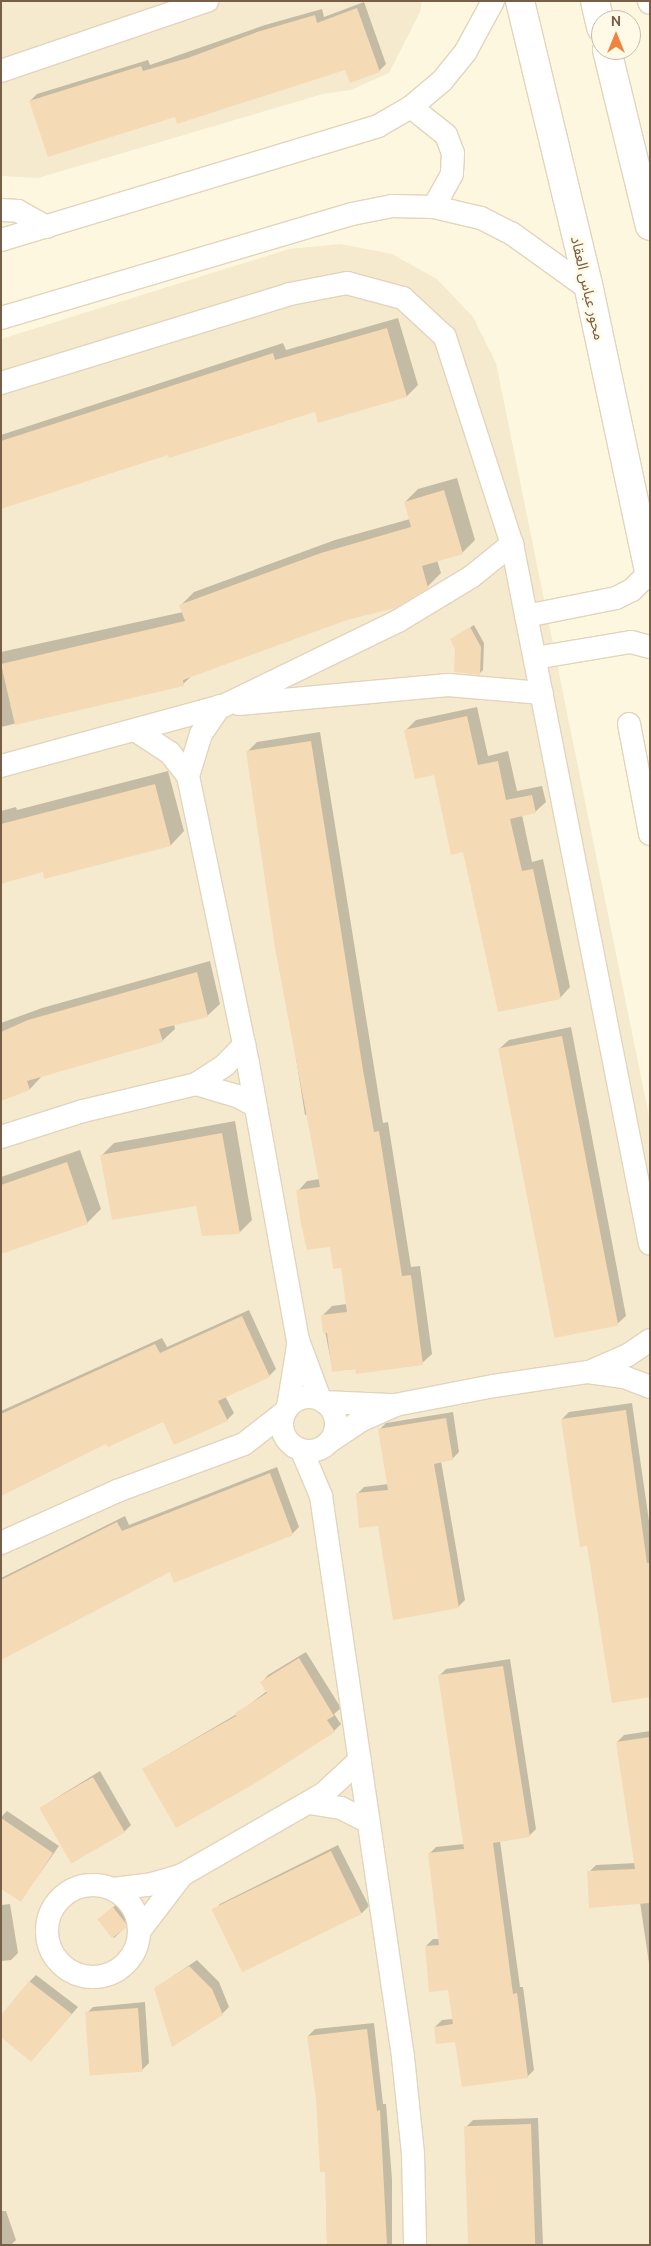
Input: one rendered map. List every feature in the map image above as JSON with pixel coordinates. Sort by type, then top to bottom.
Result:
[{"type":"main road","name":"محور عباس العقاد","points":[[520,1],[589,289],[649,574]]},
{"type":"main road","points":[[609,60],[650,226]]},
{"type":"street","points":[[1,71],[207,1]]},
{"type":"street","points":[[1,240],[337,140],[378,126],[411,107],[442,81],[466,51],[493,1]]},
{"type":"street","points":[[411,107],[446,135],[453,153],[452,174],[434,207]]},
{"type":"street","points":[[1,318],[352,214],[392,206],[434,207],[481,218],[511,233],[589,289]]},
{"type":"street","points":[[1,210],[18,211],[47,227]]},
{"type":"street","points":[[1,383],[290,294],[347,282],[402,298],[445,337],[512,544],[650,1244]]},
{"type":"street","points":[[188,776],[201,734],[223,706],[398,621],[471,577],[512,544]]},
{"type":"street","points":[[526,616],[616,598],[632,590],[649,574]]},
{"type":"street","points":[[535,658],[631,642],[650,647]]},
{"type":"street","points":[[1,766],[223,706],[448,685],[542,693]]},
{"type":"street","points":[[629,724],[650,834]]},
{"type":"street","points":[[134,730],[170,753],[188,776],[256,1106],[298,1340],[322,1400],[336,1419],[320,1496]]},
{"type":"street","points":[[1,1137],[83,1111],[196,1084],[225,1065],[244,1045]]},
{"type":"street","points":[[196,1084],[230,1094],[256,1106]]},
{"type":"street","points":[[298,1340],[283,1433],[300,1450],[320,1496],[402,2057],[413,2154],[415,2245]]},
{"type":"street","points":[[244,1444],[271,1444],[300,1450],[317,1451],[362,1420],[395,1405],[494,1386],[588,1372],[628,1355],[650,1340]]},
{"type":"street","points":[[588,1372],[624,1377],[650,1387]]},
{"type":"street","points":[[1,1543],[117,1490],[244,1444],[302,1398],[395,1405]]},
{"type":"street","points":[[113,1890],[148,1885],[182,1875],[309,1803],[336,1784],[360,1760]]},
{"type":"street","points":[[309,1803],[341,1808],[369,1822]]},
{"type":"street","points":[[140,1930],[131,1903],[113,1890],[93,1885],[79,1887],[56,1904],[47,1931],[56,1958],[79,1975],[108,1974],[131,1957],[140,1930],[182,1875]]},
{"type":"shaded area","points":[[1,1],[422,1],[420,12],[389,73],[351,90],[323,94],[38,178],[1,176]]},
{"type":"shaded area","points":[[341,244],[392,254],[437,279],[473,317],[496,363],[650,1121],[650,2245],[1,2245],[1,339],[289,249]]},
{"type":"building","points":[[357,8],[380,72],[350,83],[345,70],[177,124],[175,117],[48,157],[29,101],[141,66],[143,71],[188,58],[257,32],[315,15],[317,23]]},
{"type":"building","points":[[387,328],[407,397],[318,423],[315,412],[169,458],[168,455],[1,509],[1,441],[273,353],[275,360]]},
{"type":"building","points":[[444,490],[463,554],[422,566],[428,588],[395,608],[347,620],[183,680],[184,686],[15,725],[1,664],[185,621],[179,605],[321,553],[411,527],[404,502]]},
{"type":"building","points":[[470,627],[481,647],[480,675],[454,672],[455,649],[450,639]]},
{"type":"building","points":[[467,716],[478,765],[498,761],[506,800],[532,795],[536,813],[510,819],[522,871],[533,869],[561,999],[498,1012],[463,852],[451,855],[434,775],[415,779],[404,730]]},
{"type":"building","points":[[311,741],[374,1132],[379,1131],[402,1276],[411,1275],[423,1365],[356,1374],[355,1369],[332,1372],[327,1333],[323,1333],[321,1315],[347,1312],[341,1268],[333,1269],[330,1247],[307,1250],[301,1224],[296,1190],[320,1187],[275,948],[246,751]]},
{"type":"building","points":[[155,784],[171,846],[44,879],[43,872],[1,884],[1,824]]},
{"type":"building","points":[[197,972],[208,1017],[159,1029],[163,1042],[27,1081],[30,1090],[1,1101],[1,1032],[28,1020]]},
{"type":"building","points":[[562,1036],[618,1326],[554,1338],[498,1048]]},
{"type":"building","points":[[222,1133],[240,1234],[202,1236],[196,1206],[112,1220],[100,1155]]},
{"type":"building","points":[[67,1162],[88,1224],[1,1254],[1,1185]]},
{"type":"building","points":[[242,1316],[270,1377],[218,1401],[228,1421],[174,1445],[163,1422],[108,1447],[106,1444],[1,1496],[1,1414],[155,1344],[160,1353]]},
{"type":"building","points":[[626,1410],[647,1563],[650,1563],[650,1697],[612,1703],[587,1546],[580,1547],[561,1419]]},
{"type":"building","points":[[446,1418],[453,1460],[434,1464],[459,1608],[393,1620],[378,1526],[359,1528],[356,1493],[388,1490],[378,1429]]},
{"type":"building","points":[[270,1473],[293,1535],[174,1583],[170,1572],[1,1660],[1,1580],[117,1522],[122,1531]]},
{"type":"building","points":[[299,1658],[334,1716],[327,1720],[335,1732],[254,1784],[176,1828],[142,1769],[236,1716],[235,1713],[267,1693],[260,1682]]},
{"type":"building","points":[[503,1666],[530,1837],[493,1843],[513,1994],[517,1993],[528,2078],[462,2087],[455,2042],[436,2044],[434,2027],[453,2024],[448,1990],[429,1992],[425,1946],[439,1945],[428,1853],[464,1849],[438,1675]]},
{"type":"building","points":[[650,1737],[650,1903],[589,1908],[587,1871],[635,1869],[616,1742]]},
{"type":"building","points":[[93,1777],[125,1832],[71,1863],[39,1808]]},
{"type":"building","points":[[1,1818],[53,1853],[21,1902],[1,1889]]},
{"type":"building","points":[[331,1851],[362,1914],[242,1972],[211,1909]]},
{"type":"building","points":[[113,1907],[128,1926],[112,1938],[97,1919]]},
{"type":"building","points":[[189,1966],[212,1989],[223,2015],[172,2047],[154,1988]]},
{"type":"building","points":[[29,1981],[72,2014],[31,2062],[1,2037],[1,2015]]},
{"type":"building","points":[[138,2008],[142,2072],[90,2076],[85,2012]]},
{"type":"building","points":[[367,2029],[377,2111],[380,2110],[387,2245],[327,2245],[325,2172],[320,2172],[316,2098],[307,2036]]},
{"type":"building","points":[[531,2124],[535,2245],[468,2245],[464,2126]]}]
